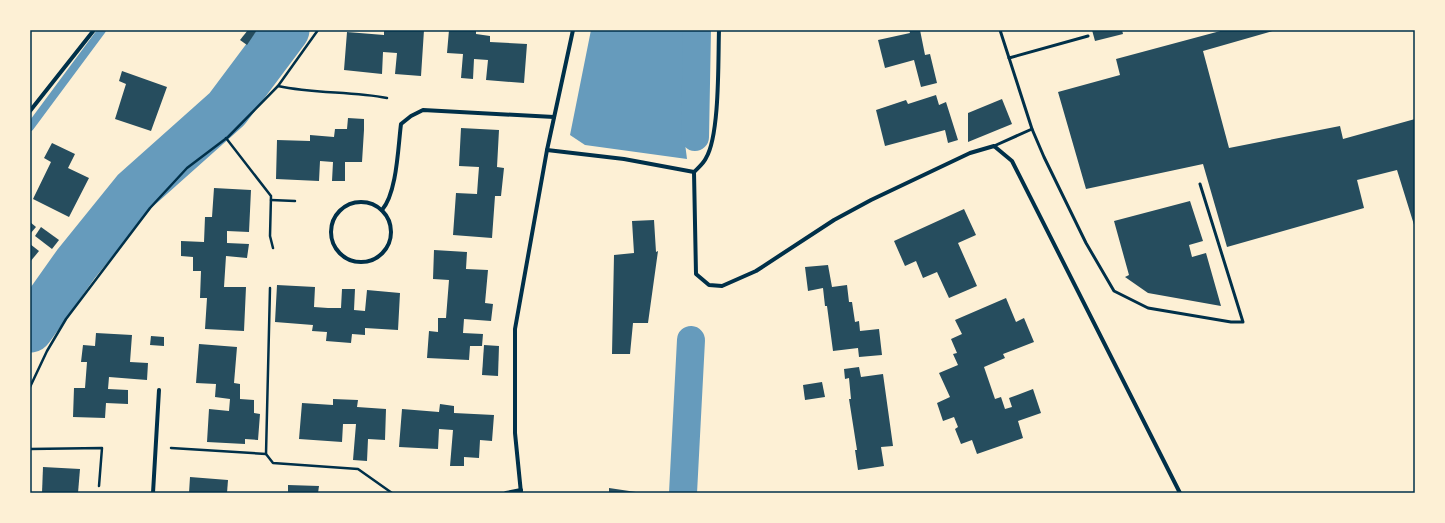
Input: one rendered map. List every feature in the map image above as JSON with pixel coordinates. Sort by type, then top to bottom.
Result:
[{"type":"street","points":[[30,111],[94,30]]},
{"type":"street","points":[[506,493],[521,492],[516,433],[515,329],[547,150],[573,30]]},
{"type":"street","points":[[718,30],[718,65],[713,138],[706,158],[694,172],[696,274],[709,285],[722,286],[756,271],[834,220],[870,200],[970,153],[994,146],[1012,161],[1180,493]]},
{"type":"street","points":[[382,210],[388,204],[393,182],[401,124],[411,116],[423,110],[554,117]]},
{"type":"street","points":[[547,150],[624,159],[694,172]]},
{"type":"street","points":[[360,202],[371,204],[382,210],[392,232],[390,242],[384,251],[377,258],[367,262],[347,260],[339,254],[333,245],[330,235],[331,225],[342,208],[350,204],[360,202]]},
{"type":"street","points":[[153,493],[157,448],[159,390]]},
{"type":"lane","points":[[1000,30],[1032,129],[1086,243],[1114,291],[1148,308],[1231,322],[1243,322],[1200,184]]},
{"type":"lane","points":[[1009,58],[1088,36]]},
{"type":"lane","points":[[994,146],[1032,129]]},
{"type":"path","points":[[30,387],[47,350],[66,319],[150,208],[187,168],[226,138],[278,86],[318,30]]},
{"type":"path","points":[[278,86],[299,90],[369,94],[387,98]]},
{"type":"path","points":[[226,138],[271,196],[270,236],[273,248]]},
{"type":"path","points":[[271,200],[295,201]]},
{"type":"path","points":[[270,288],[266,454],[273,463],[358,469],[392,493]]},
{"type":"path","points":[[30,449],[102,448],[99,486]]},
{"type":"path","points":[[157,448],[266,454]]},
{"type":"water","points":[[591,30],[685,30],[682,120],[687,159],[585,145],[570,135]]},
{"type":"building","points":[[248,30],[257,30],[247,45],[240,40]]},
{"type":"building","points":[[384,30],[424,30],[421,76],[395,74],[397,53],[383,52],[382,74],[344,70],[347,32],[384,35]]},
{"type":"building","points":[[449,30],[476,30],[476,34],[490,36],[490,42],[527,44],[524,83],[486,80],[488,60],[474,59],[473,79],[461,78],[463,54],[447,53]]},
{"type":"building","points":[[909,30],[920,30],[925,55],[930,54],[937,83],[921,87],[914,60],[885,68],[878,40],[910,33]]},
{"type":"building","points":[[1092,30],[1122,30],[1123,34],[1095,41]]},
{"type":"building","points":[[1224,30],[1276,30],[1203,51],[1229,148],[1340,126],[1343,139],[1415,119],[1415,228],[1397,170],[1357,180],[1364,208],[1227,247],[1203,164],[1086,189],[1058,92],[1120,75],[1116,59]]},
{"type":"building","points":[[122,71],[167,87],[151,131],[115,119],[126,84],[119,81]]},
{"type":"building","points":[[936,95],[939,105],[946,102],[958,140],[948,143],[945,130],[885,146],[876,110],[906,100],[908,104]]},
{"type":"building","points":[[1002,99],[1012,124],[968,142],[968,113]]},
{"type":"building","points":[[348,118],[364,119],[364,130],[362,162],[345,162],[345,181],[332,181],[333,162],[320,161],[319,181],[276,179],[277,140],[310,141],[310,135],[334,137],[335,129],[347,129]]},
{"type":"building","points":[[461,128],[499,130],[497,167],[504,168],[501,196],[495,196],[492,238],[453,235],[456,193],[477,194],[479,167],[459,166]]},
{"type":"building","points":[[52,143],[75,154],[68,168],[89,178],[69,217],[33,199],[51,162],[44,158]]},
{"type":"building","points":[[214,188],[251,190],[249,232],[227,231],[227,243],[249,244],[247,258],[226,256],[224,287],[246,287],[244,331],[205,329],[207,298],[200,298],[201,271],[193,271],[193,257],[181,256],[181,241],[204,242],[205,217],[212,217]]},
{"type":"building","points":[[1190,201],[1203,241],[1189,245],[1192,257],[1206,253],[1221,306],[1148,293],[1125,277],[1129,275],[1114,221]]},
{"type":"building","points":[[964,209],[976,235],[958,243],[977,286],[949,298],[937,272],[923,278],[916,261],[905,266],[894,241]]},
{"type":"building","points":[[654,220],[656,252],[658,251],[648,323],[633,323],[630,354],[612,354],[614,255],[634,253],[632,221]]},
{"type":"building","points":[[30,222],[36,227],[30,234]]},
{"type":"building","points":[[41,227],[59,240],[52,249],[35,236]]},
{"type":"building","points":[[30,244],[39,251],[30,262]]},
{"type":"building","points":[[434,250],[467,252],[466,269],[488,270],[485,303],[493,304],[491,321],[464,319],[463,333],[483,334],[482,346],[470,346],[469,360],[427,358],[429,331],[438,332],[438,318],[446,318],[449,280],[433,279]]},
{"type":"building","points":[[828,265],[832,287],[847,285],[849,302],[852,302],[855,322],[859,321],[860,331],[879,329],[882,355],[859,357],[858,348],[833,351],[823,288],[808,291],[805,267]]},
{"type":"building","points":[[277,285],[315,287],[314,307],[328,308],[341,308],[342,289],[355,289],[354,310],[365,311],[367,290],[400,293],[398,330],[365,328],[365,335],[352,334],[351,343],[326,341],[327,332],[312,331],[313,325],[275,322]]},
{"type":"building","points":[[1006,298],[1016,322],[1024,318],[1034,342],[1003,354],[1005,358],[984,367],[995,399],[1001,397],[1005,409],[1012,407],[1009,398],[1033,389],[1041,413],[1018,421],[1023,438],[977,454],[972,440],[961,444],[955,429],[958,427],[954,417],[943,421],[937,403],[950,397],[939,373],[958,365],[953,354],[957,353],[951,339],[962,334],[955,320]]},
{"type":"building","points":[[96,333],[132,335],[130,362],[148,363],[147,380],[109,377],[108,389],[128,390],[128,404],[106,403],[105,418],[73,417],[74,388],[85,388],[87,362],[81,362],[83,345],[95,346]]},
{"type":"building","points":[[151,336],[164,337],[164,346],[150,345]]},
{"type":"building","points":[[199,344],[237,347],[234,383],[240,384],[240,399],[254,400],[254,413],[260,414],[258,440],[245,439],[245,444],[207,442],[209,409],[229,411],[230,399],[215,397],[216,384],[196,383]]},
{"type":"building","points":[[484,345],[499,346],[498,376],[482,375]]},
{"type":"building","points":[[859,367],[861,377],[883,374],[893,446],[881,447],[884,466],[858,470],[855,450],[857,450],[849,399],[851,399],[849,378],[845,379],[844,369]]},
{"type":"building","points":[[822,382],[825,397],[805,400],[803,385]]},
{"type":"building","points":[[333,399],[358,400],[357,407],[386,409],[385,440],[368,439],[367,461],[353,460],[356,424],[343,424],[342,442],[299,439],[302,403],[333,405]]},
{"type":"building","points":[[440,404],[454,406],[454,413],[494,415],[492,441],[480,440],[479,458],[464,457],[464,466],[450,466],[453,430],[439,429],[438,449],[399,447],[402,409],[439,412]]},
{"type":"building","points":[[43,467],[80,469],[78,493],[42,493]]},
{"type":"building","points":[[190,477],[228,480],[227,493],[189,493]]},
{"type":"building","points":[[288,485],[319,486],[318,493],[288,493]]},
{"type":"building","points":[[609,488],[636,492],[636,493],[609,493]]},
{"type":"waterway","points":[[30,127],[102,30]]},
{"type":"waterway","points":[[30,329],[76,264],[135,191],[227,109],[286,30]]},
{"type":"waterway","points":[[695,137],[697,30]]},
{"type":"waterway","points":[[683,493],[691,340]]}]
